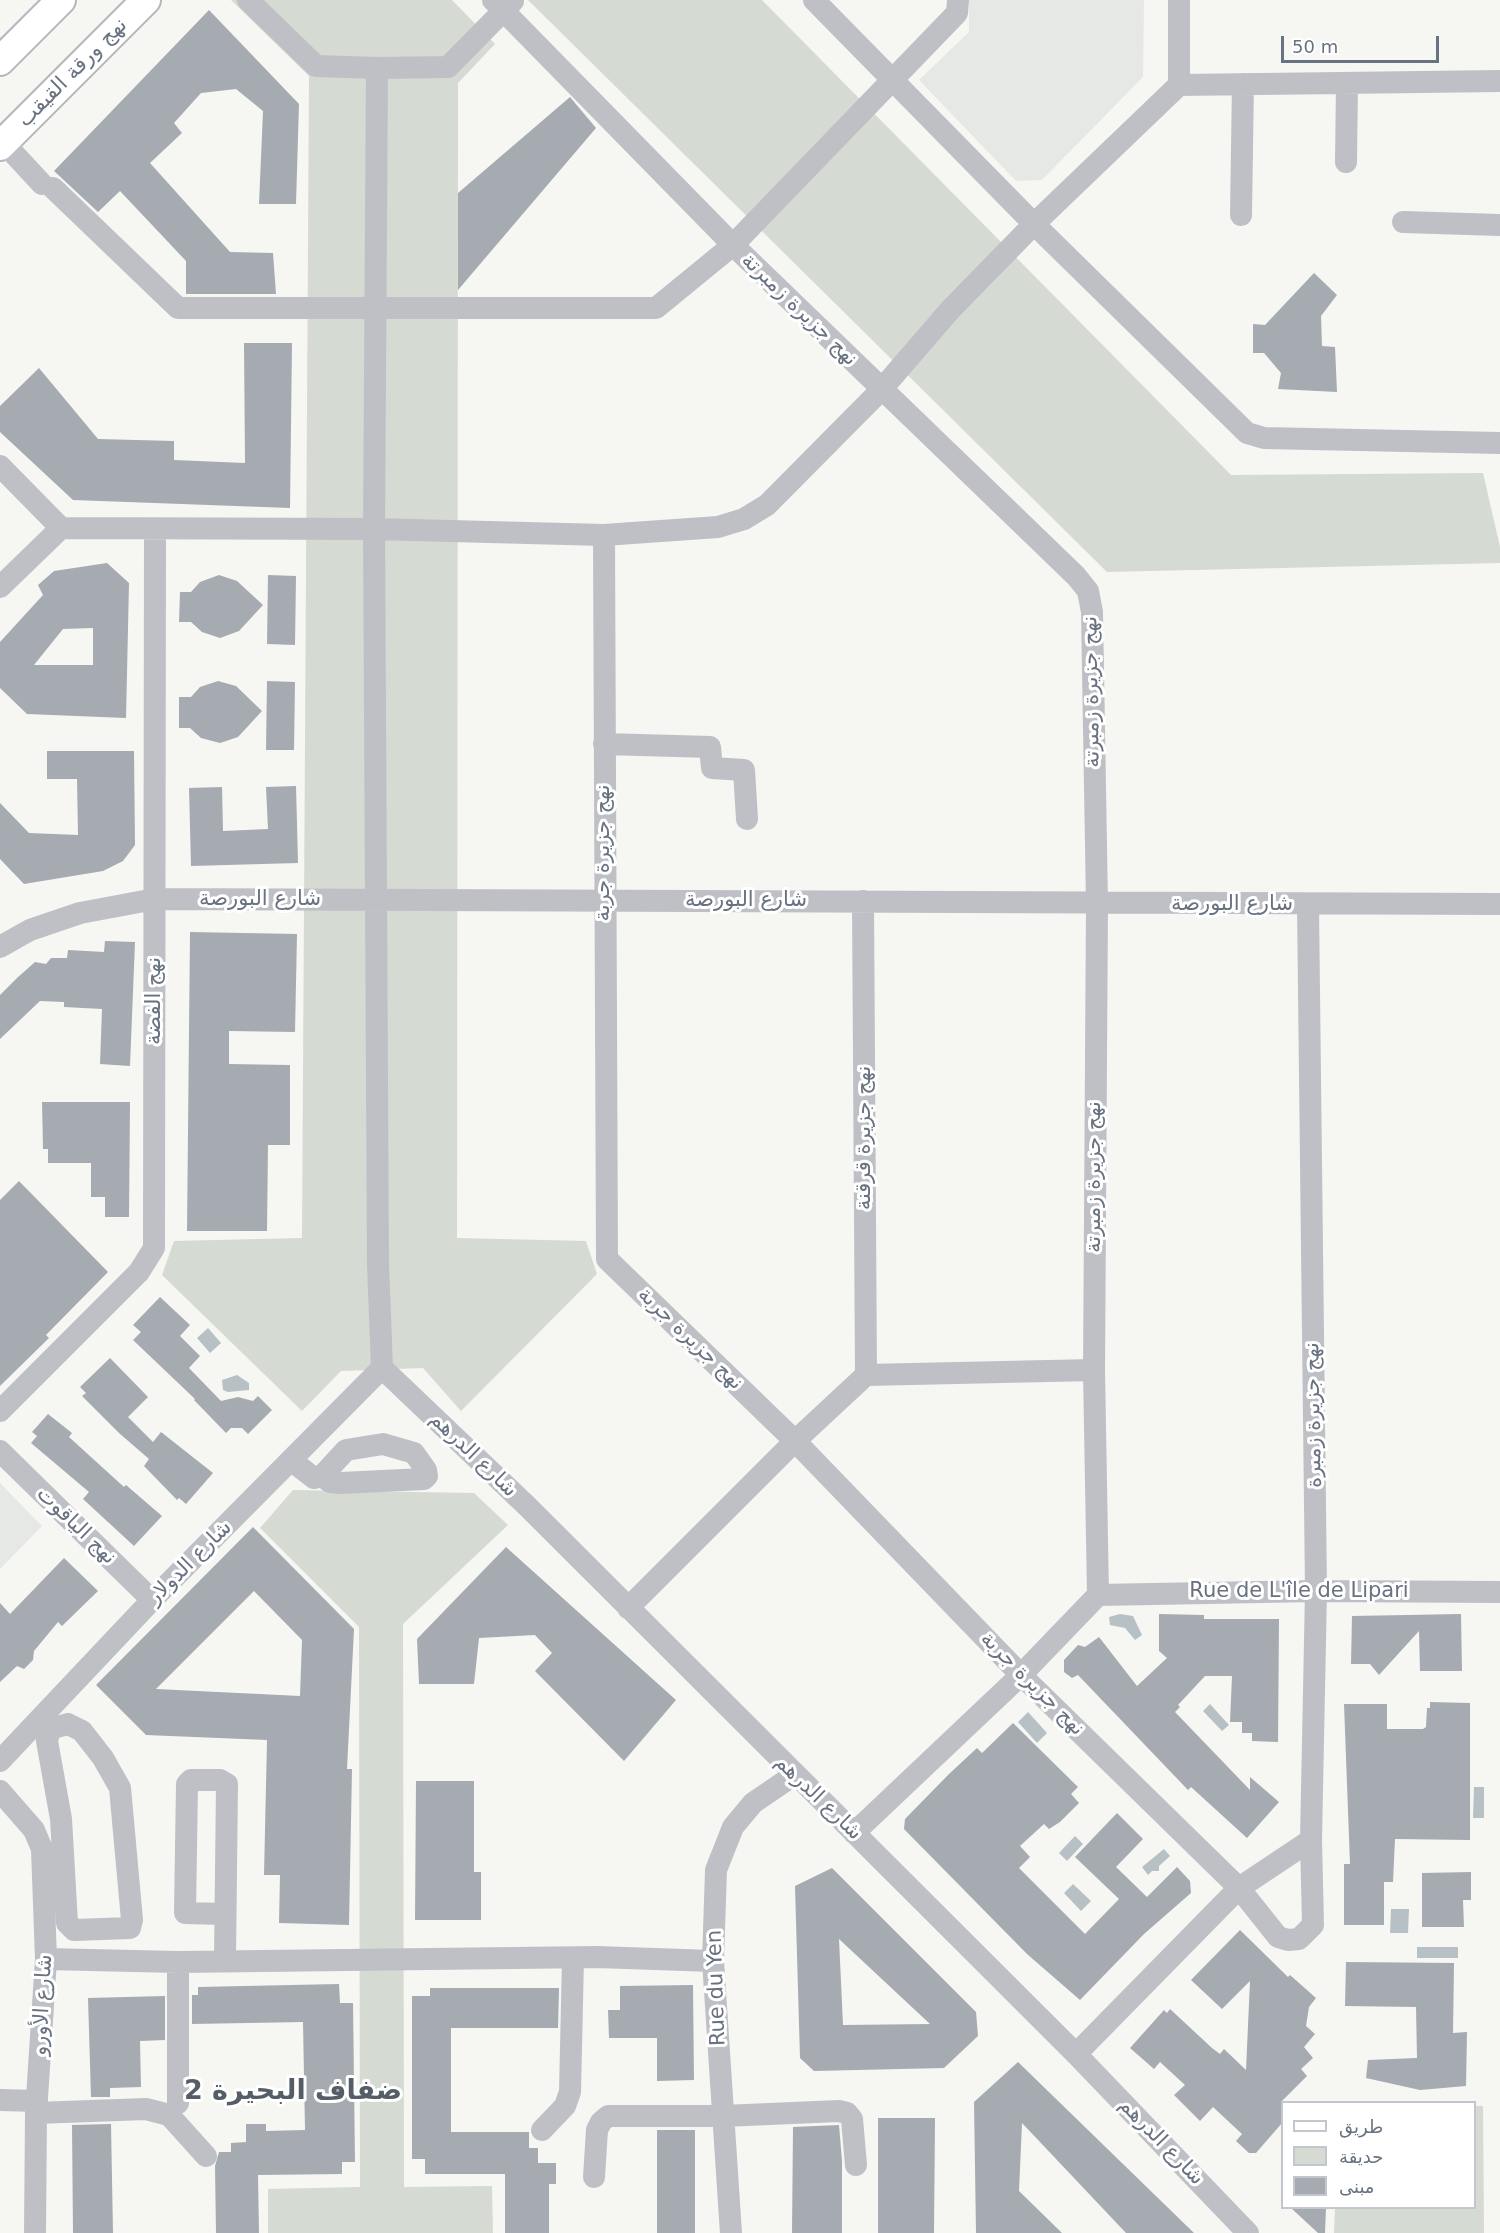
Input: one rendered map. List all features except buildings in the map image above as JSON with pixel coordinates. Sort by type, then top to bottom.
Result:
[{"type":"main road","points":[[0,61],[61,0]]},
{"type":"main road","name":"نهج ورقة القيقب","points":[[2,144],[146,0]]},
{"type":"street","points":[[248,0],[316,66],[377,68],[448,67],[504,4]]},
{"type":"street","points":[[814,0],[1034,224],[1247,433],[1264,438],[1500,442]]},
{"type":"street","points":[[2,144],[178,308],[656,308],[733,245],[957,13],[958,0]]},
{"type":"street","points":[[1179,0],[1179,84]]},
{"type":"street","name":"نهج جزيرة زمبرتة","points":[[504,4],[733,245],[1076,576],[1088,591],[1092,612],[1097,904],[1094,1370],[1098,1595]]},
{"type":"street","points":[[377,68],[374,529],[378,1264],[382,1368]]},
{"type":"street","points":[[0,587],[61,528],[374,529],[604,535],[718,527],[744,519],[766,505],[881,390],[950,310],[1034,224],[1179,84],[1500,81]]},
{"type":"street","points":[[1346,162],[1347,83]]},
{"type":"street","points":[[1240,214],[1243,84]]},
{"type":"street","points":[[1403,222],[1500,225]]},
{"type":"street","points":[[0,466],[61,528]]},
{"type":"street","name":"نهج الفضة","points":[[0,1411],[139,1272],[154,1248],[155,529]]},
{"type":"street","name":"نهج جزيرة جربة","points":[[604,535],[607,1259],[795,1441],[1021,1675],[1239,1888],[1278,1937]]},
{"type":"street","points":[[604,744],[710,747],[712,768],[744,770],[747,819]]},
{"type":"street","name":"شارع البورصة","points":[[0,947],[30,930],[80,913],[155,899],[1500,904]]},
{"type":"street","name":"نهج جزيرة قرقنة","points":[[863,901],[866,1375]]},
{"type":"street","name":"نهج جزيرة زمبرة","points":[[1278,1937],[1288,1940],[1299,1939],[1313,1925],[1311,1840],[1316,1591],[1308,905]]},
{"type":"street","name":"شارع الدرهم","points":[[382,1368],[855,1833],[1076,2054],[1248,2233]]},
{"type":"street","name":"شارع الدولار","points":[[0,1761],[152,1600],[382,1368]]},
{"type":"street","points":[[628,1608],[795,1441],[866,1375],[1094,1370]]},
{"type":"street","points":[[414,1453],[445,1428]]},
{"type":"street","points":[[292,1461],[311,1478],[322,1476],[346,1450],[383,1444],[414,1453],[426,1470],[427,1476],[424,1479],[341,1484],[330,1482],[322,1476]]},
{"type":"street","name":"نهج الياقوت","points":[[0,1451],[152,1600]]},
{"type":"street","name":"Rue de L'île de Lipari","points":[[1098,1595],[1316,1591],[1500,1592]]},
{"type":"street","points":[[855,1833],[1021,1675],[1098,1595]]},
{"type":"street","points":[[68,1724],[82,1731],[103,1758],[120,1788],[132,1920],[130,1928],[74,1930],[70,1928],[67,1923],[62,1820],[46,1741],[50,1729],[68,1724]]},
{"type":"street","name":"Rue du Yen","points":[[731,2233],[712,1960],[716,1870],[733,1827],[753,1803],[794,1775]]},
{"type":"street","points":[[225,1914],[185,1913],[187,1784],[191,1780],[220,1780],[227,1784],[225,1959]]},
{"type":"street","name":"شارع الأورو","points":[[0,1791],[34,1830],[42,1849],[46,1959],[37,2107],[35,2233]]},
{"type":"street","points":[[22,1815],[62,1820]]},
{"type":"street","points":[[1076,2054],[1239,1888],[1311,1840]]},
{"type":"street","points":[[46,1959],[178,1962],[225,1959],[712,1960]]},
{"type":"street","points":[[542,2130],[565,2106],[570,2092],[573,1959]]},
{"type":"street","points":[[178,1962],[178,2103]]},
{"type":"street","points":[[0,2100],[37,2107],[146,2109],[169,2115],[206,2156]]},
{"type":"street","points":[[594,2177],[597,2130],[608,2116],[723,2116],[839,2111],[852,2119],[856,2165]]},
{"type":"shaded area","points":[[969,0],[1144,0],[1143,77],[1042,180],[1016,181],[919,80],[969,32]]},
{"type":"shaded area","points":[[208,1328],[221,1343],[210,1353],[197,1338]]},
{"type":"shaded area","points":[[237,1375],[249,1383],[249,1390],[228,1392],[223,1390],[222,1380]]},
{"type":"shaded area","points":[[0,1483],[42,1526],[0,1569]]},
{"type":"shaded area","points":[[1120,1614],[1133,1616],[1142,1635],[1135,1640],[1125,1628],[1110,1625],[1109,1617]]},
{"type":"shaded area","points":[[1210,1704],[1229,1725],[1222,1731],[1203,1711]]},
{"type":"shaded area","points":[[1028,1712],[1047,1733],[1037,1743],[1018,1722]]},
{"type":"shaded area","points":[[1474,1787],[1484,1787],[1484,1818],[1473,1818]]},
{"type":"shaded area","points":[[1075,1836],[1083,1844],[1067,1861],[1059,1853]]},
{"type":"shaded area","points":[[1164,1849],[1170,1856],[1159,1866],[1159,1871],[1152,1871],[1148,1875],[1142,1867]]},
{"type":"shaded area","points":[[1073,1884],[1091,1901],[1081,1911],[1064,1893]]},
{"type":"shaded area","points":[[1391,1909],[1409,1909],[1408,1933],[1390,1933]]},
{"type":"shaded area","points":[[1417,1947],[1458,1947],[1458,1958],[1417,1958]]},
{"type":"green space","points":[[231,0],[452,0],[495,44],[458,83],[457,1238],[586,1241],[597,1274],[461,1411],[423,1368],[341,1371],[302,1411],[162,1275],[174,1241],[302,1238],[309,76]]},
{"type":"green space","points":[[528,0],[762,0],[1231,475],[1483,473],[1500,547],[1500,563],[1107,572]]},
{"type":"green space","points":[[293,1490],[474,1493],[508,1525],[403,1624],[404,2187],[492,2186],[493,2233],[268,2233],[268,2189],[360,2187],[359,1627],[260,1528]]},
{"type":"green space","points":[[1476,2106],[1483,2106],[1484,2233],[1334,2233],[1335,2209],[1476,2209]]},
{"type":"district","name":"ضفاف البحيرة 2","points":[[293,2092]]}]
